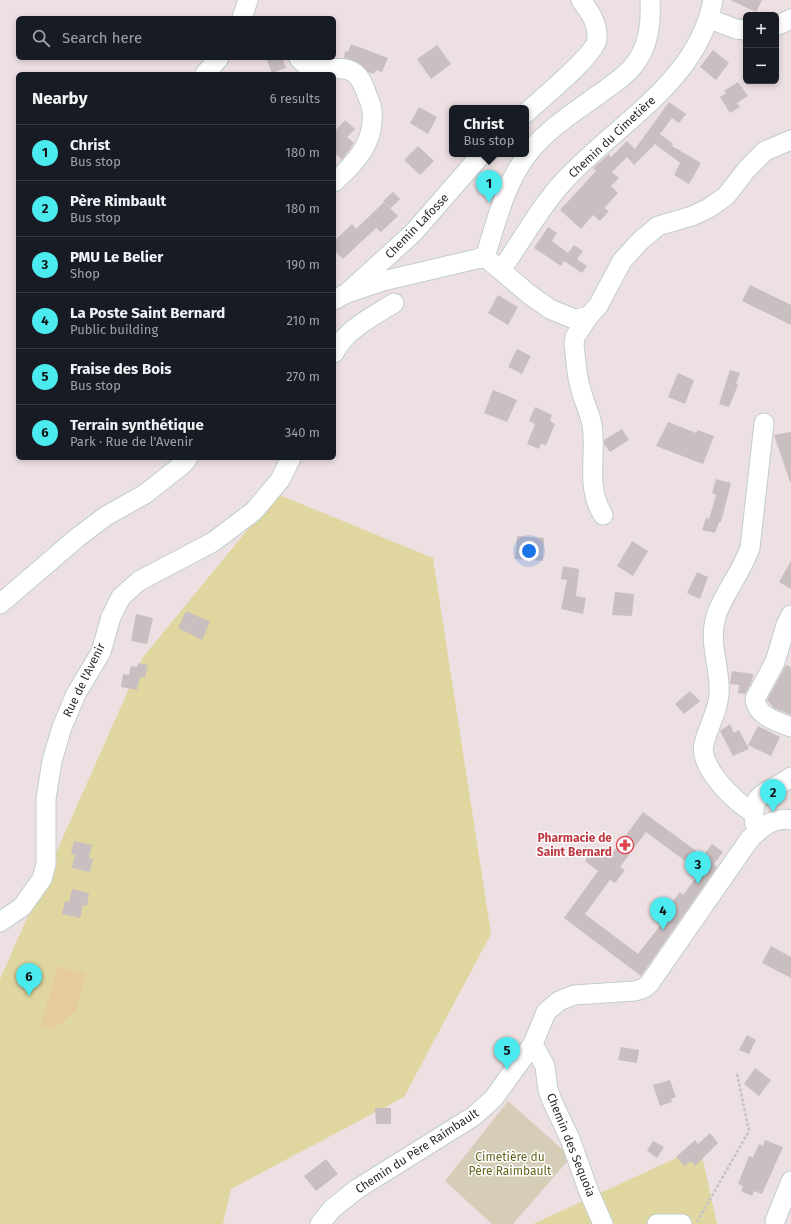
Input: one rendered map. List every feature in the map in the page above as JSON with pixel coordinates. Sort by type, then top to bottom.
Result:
[{"type":"street","points":[[243,16],[248,0]]},
{"type":"street","points":[[529,110],[590,54],[597,40],[593,17],[581,0]]},
{"type":"street","points":[[529,153],[573,113],[620,79],[640,56],[650,25],[650,0]]},
{"type":"street","name":"Chemin du Cimetière","points":[[500,270],[542,209],[563,182],[586,159],[672,82],[695,49],[710,19],[713,0]]},
{"type":"street","points":[[710,19],[736,29],[743,30]]},
{"type":"street","points":[[779,25],[791,19]]},
{"type":"street","points":[[207,72],[216,60]]},
{"type":"street","points":[[301,60],[311,68],[352,71],[360,78],[371,106],[372,113],[366,145],[354,163],[336,180]]},
{"type":"street","points":[[602,515],[593,489],[591,474],[593,436],[592,424],[580,389],[574,344],[575,337],[588,317],[598,306],[622,261],[639,242],[658,226],[692,216],[709,208],[726,196],[747,169],[765,151],[791,140]]},
{"type":"street","name":"Chemin Lafosse","points":[[341,296],[414,233],[479,157]]},
{"type":"street","points":[[485,257],[505,193],[517,169],[526,157]]},
{"type":"street","points":[[485,257],[550,309],[574,319],[588,317]]},
{"type":"street","points":[[341,296],[383,281],[485,257]]},
{"type":"street","points":[[336,349],[340,341],[356,327],[394,303]]},
{"type":"street","points":[[753,812],[741,806],[724,788],[704,758],[703,744],[715,716],[719,701],[720,685],[713,646],[713,635],[717,614],[743,566],[750,548],[764,423]]},
{"type":"street","points":[[0,604],[78,537],[106,516],[145,494],[186,460]]},
{"type":"street","name":"Rue de l'Avenir","points":[[0,922],[22,907],[42,879],[46,864],[46,799],[52,761],[65,720],[76,694],[101,652],[111,617],[121,597],[145,578],[213,542],[254,512],[280,480],[290,460]]},
{"type":"street","points":[[791,615],[775,662],[755,699],[755,704],[761,713],[791,727]]},
{"type":"street","points":[[757,831],[753,805],[759,796],[791,777]]},
{"type":"street","name":"Chemin du Père Raimbault","points":[[320,1224],[332,1209],[357,1189],[474,1116],[494,1099],[533,1044],[546,1012],[559,1001],[574,994],[635,991],[644,988],[649,984],[748,840],[757,831],[778,820],[791,820]]},
{"type":"street","name":"Chemin des Sequoia","points":[[533,1044],[545,1066],[548,1090],[570,1139],[589,1192],[603,1224]]},
{"type":"street","points":[[779,1220],[791,1182]]},
{"type":"street","points":[[657,1224],[682,1224]]},
{"type":"path","points":[[696,1224],[748,1131],[736,1074]]},
{"type":"shaded area","points":[[277,494],[433,558],[491,934],[404,1097],[231,1189],[223,1224],[0,1224],[0,979],[143,657]]},
{"type":"shaded area","points":[[57,966],[86,974],[77,1009],[54,1029],[41,1026]]},
{"type":"shaded area","points":[[700,1147],[717,1224],[533,1224]]},
{"type":"green space","name":"Cimetière du Père Raimbault","points":[[508,1101],[571,1157],[513,1224],[492,1224],[445,1181]]},
{"type":"building","points":[[730,0],[762,0],[756,12]]},
{"type":"building","points":[[351,44],[388,58],[382,72],[376,70],[374,74],[368,72],[359,63],[344,58],[345,51],[348,52]]},
{"type":"building","points":[[437,45],[451,64],[431,79],[417,59]]},
{"type":"building","points":[[713,50],[729,63],[716,80],[700,67]]},
{"type":"building","points":[[267,60],[283,60],[286,68],[272,72]]},
{"type":"building","points":[[738,82],[748,96],[737,103],[740,107],[730,113],[720,97],[726,93],[724,91]]},
{"type":"building","points":[[669,102],[686,114],[679,123],[672,118],[660,134],[673,144],[672,146],[701,163],[689,184],[674,175],[680,163],[655,144],[634,165],[627,157],[612,172],[619,178],[611,186],[618,193],[604,208],[609,211],[600,221],[593,215],[581,229],[560,210],[596,171],[593,168],[609,154],[611,157],[627,141],[635,149]]},
{"type":"building","points":[[419,107],[437,117],[428,134],[410,123]]},
{"type":"building","points":[[345,120],[355,129],[347,137],[354,143],[342,160],[336,154],[336,130]]},
{"type":"building","points":[[418,146],[434,161],[420,175],[404,160]]},
{"type":"building","points":[[393,192],[400,199],[391,208],[383,201]]},
{"type":"building","points":[[384,202],[398,216],[381,232],[376,228],[343,259],[336,252],[336,239],[352,224],[356,229]]},
{"type":"building","points":[[548,227],[557,233],[552,241],[568,253],[574,245],[583,251],[577,259],[587,266],[582,273],[564,261],[561,266],[534,248]]},
{"type":"building","points":[[750,285],[791,305],[791,325],[742,301]]},
{"type":"building","points":[[498,295],[518,307],[508,325],[488,313]]},
{"type":"building","points":[[517,349],[531,356],[522,374],[508,367]]},
{"type":"building","points":[[730,370],[740,373],[736,384],[738,385],[729,407],[719,404]]},
{"type":"building","points":[[678,373],[694,380],[685,404],[668,397]]},
{"type":"building","points":[[493,390],[517,400],[507,422],[484,413]]},
{"type":"building","points":[[535,407],[552,415],[550,421],[555,424],[546,445],[541,444],[539,449],[527,444],[535,424],[529,421]]},
{"type":"building","points":[[668,422],[696,433],[698,430],[714,436],[703,464],[656,446]]},
{"type":"building","points":[[622,429],[629,440],[610,452],[604,444],[604,440]]},
{"type":"building","points":[[791,432],[791,482],[790,482],[774,435]]},
{"type":"building","points":[[716,479],[731,483],[721,522],[719,522],[715,533],[702,530],[706,518],[709,519],[716,495],[712,493]]},
{"type":"building","points":[[517,536],[544,538],[543,561],[515,559]]},
{"type":"building","points":[[632,541],[648,551],[633,576],[617,566]]},
{"type":"building","points":[[791,561],[791,589],[779,582]]},
{"type":"building","points":[[563,566],[579,569],[576,596],[586,598],[583,614],[561,609],[567,580],[561,579]]},
{"type":"building","points":[[697,572],[708,577],[700,599],[687,593]]},
{"type":"building","points":[[615,592],[634,594],[632,616],[612,615]]},
{"type":"building","points":[[186,611],[210,622],[202,640],[178,628]]},
{"type":"building","points":[[136,614],[153,618],[147,644],[131,641]]},
{"type":"building","points":[[138,663],[148,665],[145,678],[140,677],[137,690],[121,687],[123,674],[129,675],[131,666],[137,667]]},
{"type":"building","points":[[786,665],[791,667],[791,715],[774,708],[767,700]]},
{"type":"building","points":[[732,671],[753,674],[752,681],[745,694],[738,693],[739,685],[730,684]]},
{"type":"building","points":[[690,691],[700,701],[684,714],[675,704]]},
{"type":"building","points":[[730,724],[734,733],[739,730],[749,749],[733,756],[720,731]]},
{"type":"building","points":[[758,726],[780,737],[771,756],[748,745]]},
{"type":"building","points":[[643,812],[703,856],[712,844],[723,852],[714,864],[717,867],[641,976],[564,918],[598,871],[585,861],[587,858],[580,854],[586,846],[593,851],[595,848],[609,858]],"holes":[[[646,832],[700,872],[683,895],[680,892],[662,916],[666,918],[638,954],[585,914],[610,880],[615,883],[625,870],[620,867]]]},
{"type":"building","points":[[74,841],[92,845],[89,858],[93,859],[90,872],[72,868],[75,855],[71,855]]},
{"type":"building","points":[[72,889],[89,893],[87,906],[83,905],[80,918],[62,914],[65,901],[69,902]]},
{"type":"building","points":[[771,946],[791,957],[791,978],[762,963]]},
{"type":"building","points":[[747,1035],[756,1040],[749,1054],[739,1050]]},
{"type":"building","points":[[621,1047],[639,1050],[637,1063],[618,1060]]},
{"type":"building","points":[[755,1068],[771,1080],[759,1096],[744,1084]]},
{"type":"building","points":[[670,1080],[676,1097],[671,1099],[672,1102],[660,1106],[653,1085]]},
{"type":"building","points":[[375,1108],[391,1108],[391,1124],[376,1124]]},
{"type":"building","points":[[710,1133],[718,1143],[695,1166],[691,1161],[684,1166],[676,1157],[695,1140],[698,1144]]},
{"type":"building","points":[[765,1140],[783,1147],[762,1194],[754,1191],[752,1196],[741,1191],[743,1186],[738,1184],[749,1156],[753,1157],[759,1144],[763,1146]]},
{"type":"building","points":[[653,1141],[664,1147],[657,1158],[647,1151]]},
{"type":"building","points":[[326,1159],[338,1174],[316,1191],[304,1176]]},
{"type":"place","name":"Christ","points":[[489,203]]},
{"type":"place","name":"Père Rimbault","points":[[773,812]]},
{"type":"place","name":"Pharmacie de Saint Bernard","points":[[625,845]]},
{"type":"place","name":"PMU Le Belier","points":[[698,884]]},
{"type":"place","name":"La Poste Saint Bernard","points":[[663,930]]},
{"type":"place","name":"Terrain synthétique","points":[[29,996]]},
{"type":"place","name":"Fraise des Bois","points":[[507,1070]]}]
